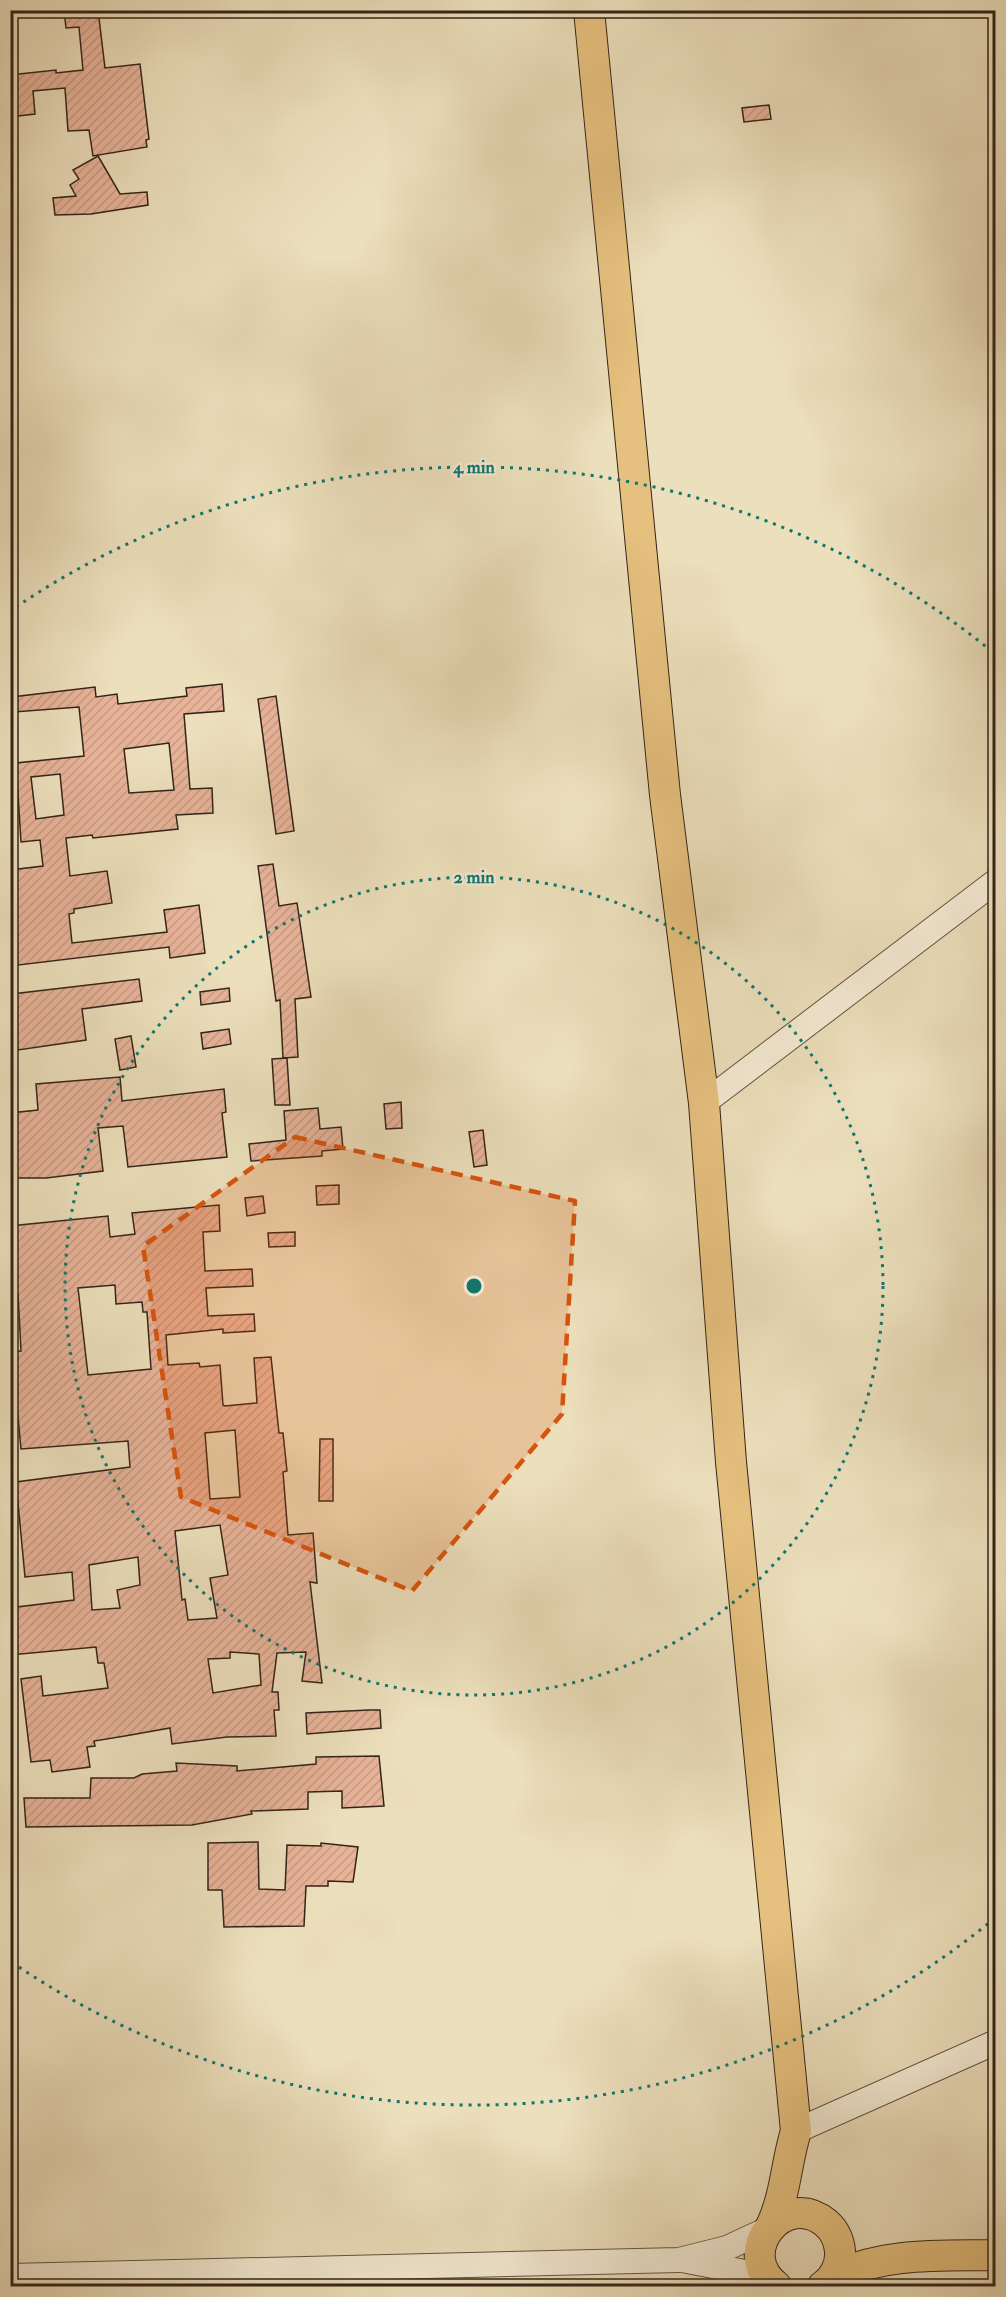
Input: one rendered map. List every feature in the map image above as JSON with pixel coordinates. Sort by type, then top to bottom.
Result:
[{"type":"main road","points":[[589,10],[665,795],[704,1103],[731,1462],[793,2141],[800,2193],[827,2225],[850,2245],[905,2257]]},
{"type":"main road","points":[[771,2281],[759,2252],[782,2202],[793,2141]]},
{"type":"main road","points":[[770,2226],[795,2213],[827,2225],[840,2254],[828,2283]]},
{"type":"main road","points":[[828,2283],[868,2262],[905,2257],[996,2254]]},
{"type":"street","points":[[704,1103],[996,881]]},
{"type":"street","points":[[793,2141],[996,2042]]},
{"type":"street","points":[[10,2276],[679,2260],[727,2248],[770,2226]]},
{"type":"street","points":[[679,2260],[771,2281]]},
{"type":"highlighted area","points":[[295,1137],[575,1201],[562,1414],[412,1591],[181,1497],[143,1246]]},
{"type":"building","points":[[64,10],[98,10],[105,68],[140,64],[149,139],[146,140],[147,147],[93,156],[89,130],[68,131],[65,88],[33,91],[35,114],[10,117],[10,75],[56,70],[56,73],[83,70],[79,27],[66,28]]},
{"type":"building","points":[[769,105],[771,119],[744,122],[742,108]]},
{"type":"building","points":[[98,156],[120,194],[147,192],[148,205],[91,214],[55,215],[53,198],[76,196],[70,185],[79,179],[73,170]]},
{"type":"building","points":[[222,684],[224,711],[184,714],[190,789],[212,788],[213,813],[176,815],[178,829],[93,838],[92,835],[66,838],[70,876],[107,871],[112,903],[74,909],[74,913],[69,914],[72,943],[167,932],[164,910],[199,905],[205,953],[170,958],[169,947],[10,966],[10,870],[43,866],[40,840],[21,842],[16,763],[84,756],[79,707],[14,712],[12,697],[95,687],[96,697],[117,694],[118,704],[187,696],[186,688]],"holes":[[[169,743],[174,790],[129,793],[124,749]],[[60,774],[64,815],[36,819],[31,777]]]},
{"type":"building","points":[[276,696],[294,831],[276,834],[258,699]]},
{"type":"building","points":[[273,864],[279,906],[297,903],[311,997],[295,999],[298,1057],[283,1058],[280,1000],[276,1001],[258,866]]},
{"type":"building","points":[[139,979],[142,1001],[82,1009],[86,1040],[18,1050],[12,994]]},
{"type":"building","points":[[229,988],[230,1001],[201,1005],[200,992]]},
{"type":"building","points":[[229,1029],[231,1044],[203,1049],[201,1033]]},
{"type":"building","points":[[131,1036],[136,1067],[120,1070],[115,1039]]},
{"type":"building","points":[[287,1058],[290,1105],[275,1105],[272,1059]]},
{"type":"building","points":[[120,1077],[122,1101],[224,1089],[226,1112],[222,1113],[227,1157],[128,1167],[123,1126],[98,1128],[103,1171],[46,1178],[10,1178],[10,1113],[38,1110],[36,1084]]},
{"type":"building","points":[[401,1102],[402,1128],[386,1129],[384,1104]]},
{"type":"building","points":[[318,1108],[320,1129],[341,1127],[343,1149],[322,1151],[322,1156],[251,1161],[249,1144],[286,1140],[284,1111]]},
{"type":"building","points":[[483,1130],[487,1165],[474,1167],[469,1132]]},
{"type":"building","points":[[339,1185],[339,1204],[317,1205],[316,1186]]},
{"type":"building","points":[[263,1196],[265,1213],[247,1216],[245,1198]]},
{"type":"building","points":[[219,1205],[220,1231],[203,1232],[205,1271],[252,1269],[253,1286],[206,1288],[208,1316],[254,1314],[255,1331],[223,1333],[223,1329],[166,1335],[168,1365],[199,1363],[200,1367],[220,1365],[223,1405],[225,1406],[257,1403],[254,1358],[271,1357],[279,1433],[283,1433],[287,1471],[283,1472],[288,1535],[313,1533],[317,1583],[310,1582],[322,1683],[302,1681],[306,1652],[277,1653],[272,1692],[278,1692],[279,1710],[274,1710],[276,1736],[227,1737],[172,1744],[170,1728],[94,1741],[95,1746],[87,1747],[90,1767],[52,1772],[50,1760],[31,1762],[21,1679],[41,1676],[43,1696],[108,1688],[104,1663],[98,1663],[96,1647],[10,1655],[10,1610],[17,1610],[17,1607],[74,1600],[72,1572],[25,1577],[16,1482],[130,1467],[128,1441],[21,1449],[12,1352],[21,1351],[18,1294],[10,1294],[10,1226],[108,1216],[110,1237],[135,1234],[132,1213]],"holes":[[[115,1285],[116,1304],[142,1302],[143,1312],[147,1312],[151,1369],[88,1375],[78,1288]],[[235,1430],[240,1497],[210,1499],[205,1433]],[[220,1525],[228,1575],[210,1578],[217,1618],[188,1620],[185,1599],[182,1600],[175,1531]],[[138,1557],[140,1585],[117,1590],[120,1608],[92,1610],[89,1565]],[[230,1652],[259,1654],[261,1685],[213,1693],[208,1659],[230,1658]]]},
{"type":"building","points":[[295,1232],[295,1246],[269,1247],[268,1233]]},
{"type":"building","points":[[320,1439],[333,1439],[333,1501],[319,1501]]},
{"type":"building","points":[[380,1710],[381,1728],[307,1734],[306,1713]]},
{"type":"building","points":[[379,1756],[384,1806],[342,1808],[342,1791],[308,1792],[308,1809],[251,1811],[252,1814],[192,1825],[26,1827],[24,1798],[90,1798],[91,1778],[134,1778],[142,1774],[177,1771],[176,1763],[237,1766],[237,1771],[316,1764],[316,1757]]},
{"type":"building","points":[[258,1842],[259,1889],[285,1890],[287,1845],[321,1846],[321,1843],[358,1847],[353,1882],[328,1881],[328,1886],[306,1886],[304,1926],[224,1927],[222,1890],[208,1890],[208,1843]]}]
